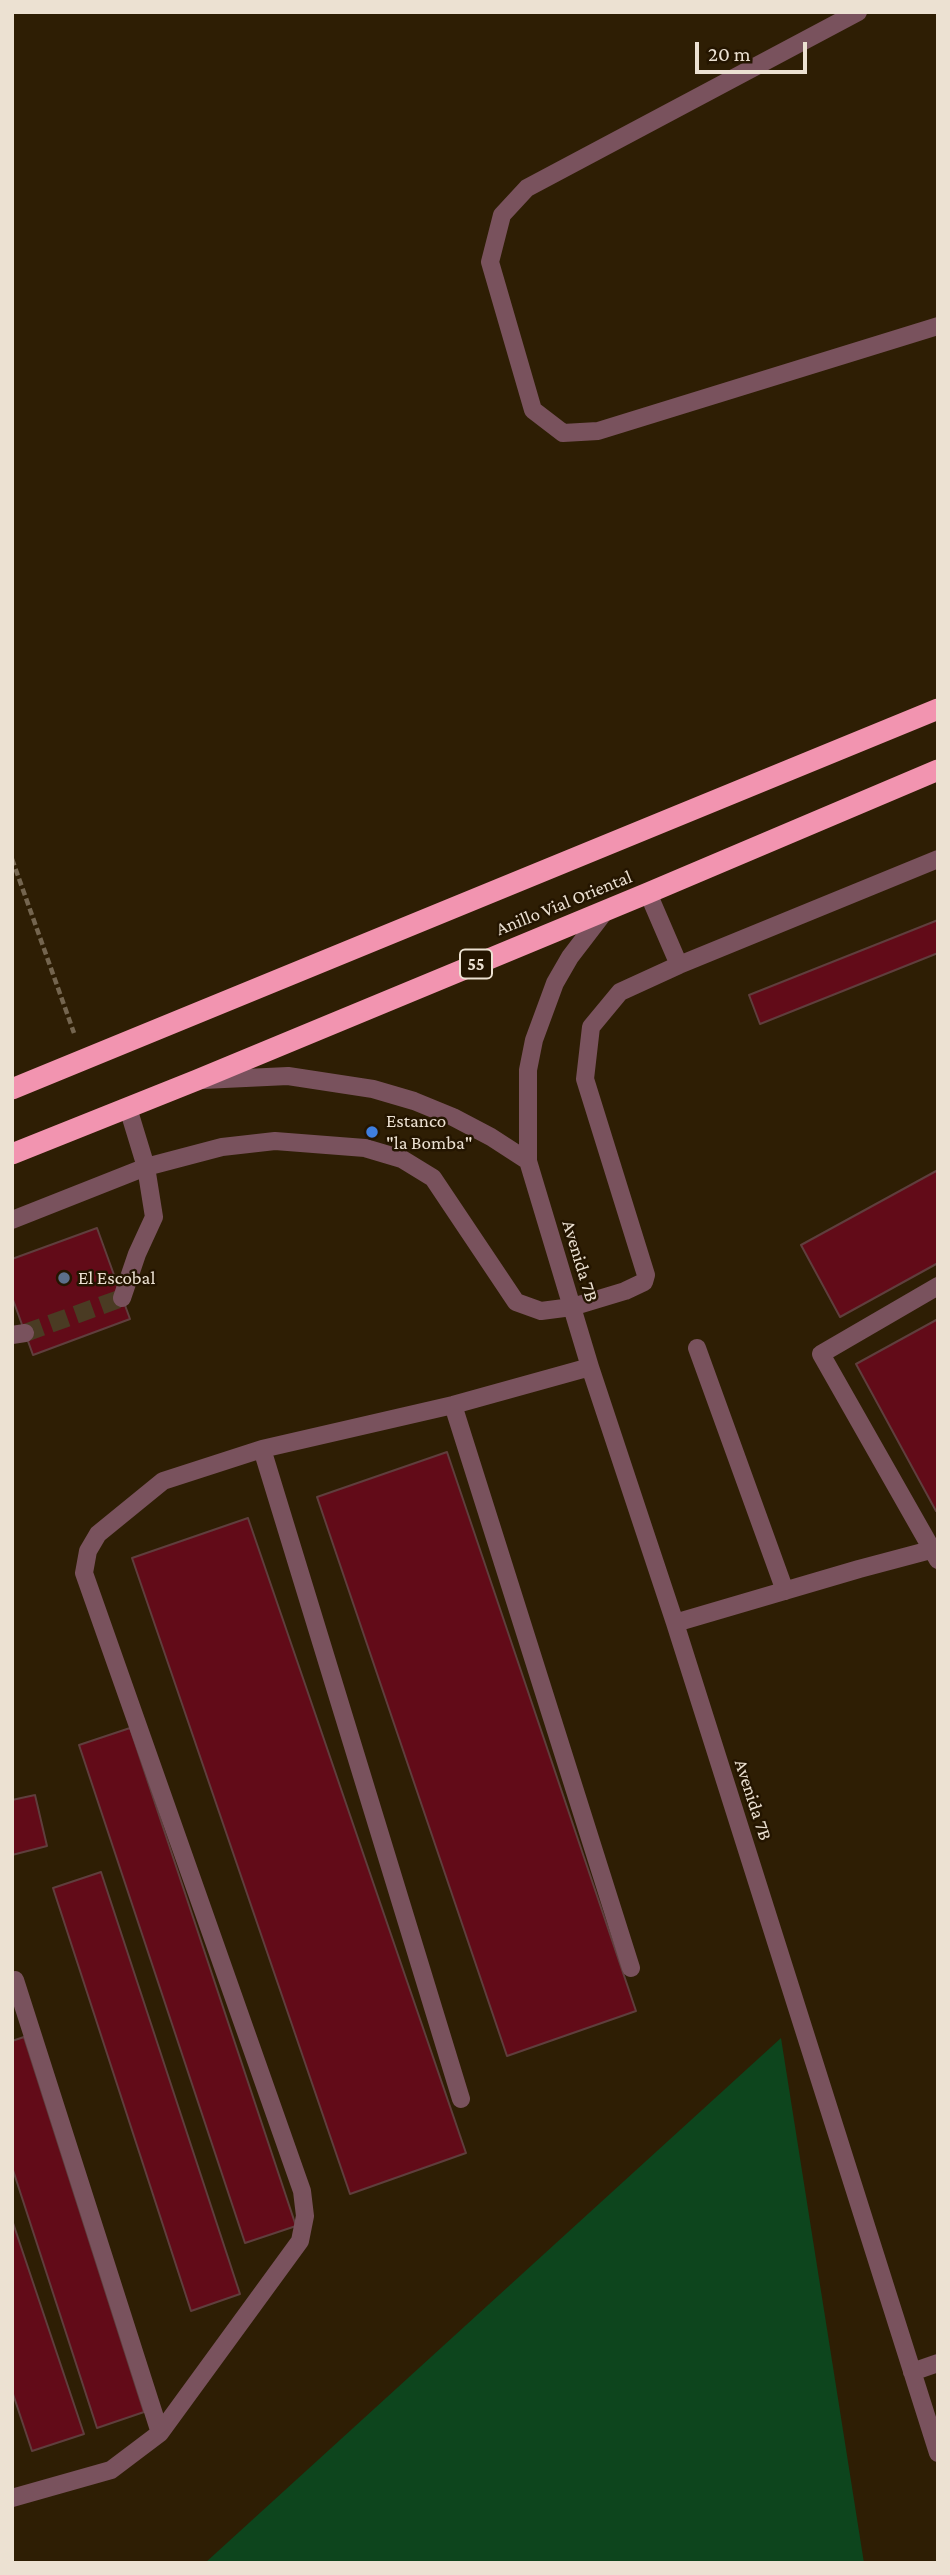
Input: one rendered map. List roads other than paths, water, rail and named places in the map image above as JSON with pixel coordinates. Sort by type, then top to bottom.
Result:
[{"type":"highway","name":"Anillo Vial Oriental","points":[[12,1088],[938,709]]},
{"type":"highway","name":"Anillo Vial Oriental","points":[[12,1154],[197,1080],[938,771]]},
{"type":"street","points":[[858,12],[527,188],[502,215],[490,262],[533,410],[562,433],[598,432],[938,326]]},
{"type":"street","points":[[12,1220],[146,1167],[222,1147],[275,1141],[365,1148],[402,1159],[433,1178],[516,1302],[541,1311],[572,1307],[625,1291],[644,1282],[646,1275],[585,1080],[591,1027],[620,992],[938,859]]},
{"type":"street","points":[[648,893],[680,965]]},
{"type":"street","name":"Avenida 7B","points":[[607,909],[570,957],[543,1011],[528,1070],[528,1161],[590,1367],[675,1623],[938,2453]]},
{"type":"street","points":[[197,1080],[288,1076],[373,1089],[414,1101],[453,1117],[528,1161]]},
{"type":"street","points":[[122,1298],[137,1254],[154,1217],[146,1167],[128,1108]]},
{"type":"street","points":[[675,1623],[859,1569],[936,1553],[821,1354],[938,1286]]},
{"type":"street","points":[[697,1348],[785,1591]]},
{"type":"street","points":[[12,2498],[111,2470],[159,2433],[300,2241],[305,2216],[302,2191],[84,1573],[88,1551],[98,1534],[163,1481],[262,1449],[453,1405],[590,1367]]},
{"type":"street","points":[[453,1405],[631,1968]]},
{"type":"street","points":[[262,1449],[461,2099]]},
{"type":"street","points":[[15,1980],[159,2433]]},
{"type":"street","points":[[912,2372],[938,2363]]},
{"type":"tunnel","points":[[25,1333],[122,1298]]},
{"type":"place","name":"Estanco \"la Bomba\"","points":[[372,1132]]},
{"type":"place","name":"El Escobal","points":[[64,1278]]}]
